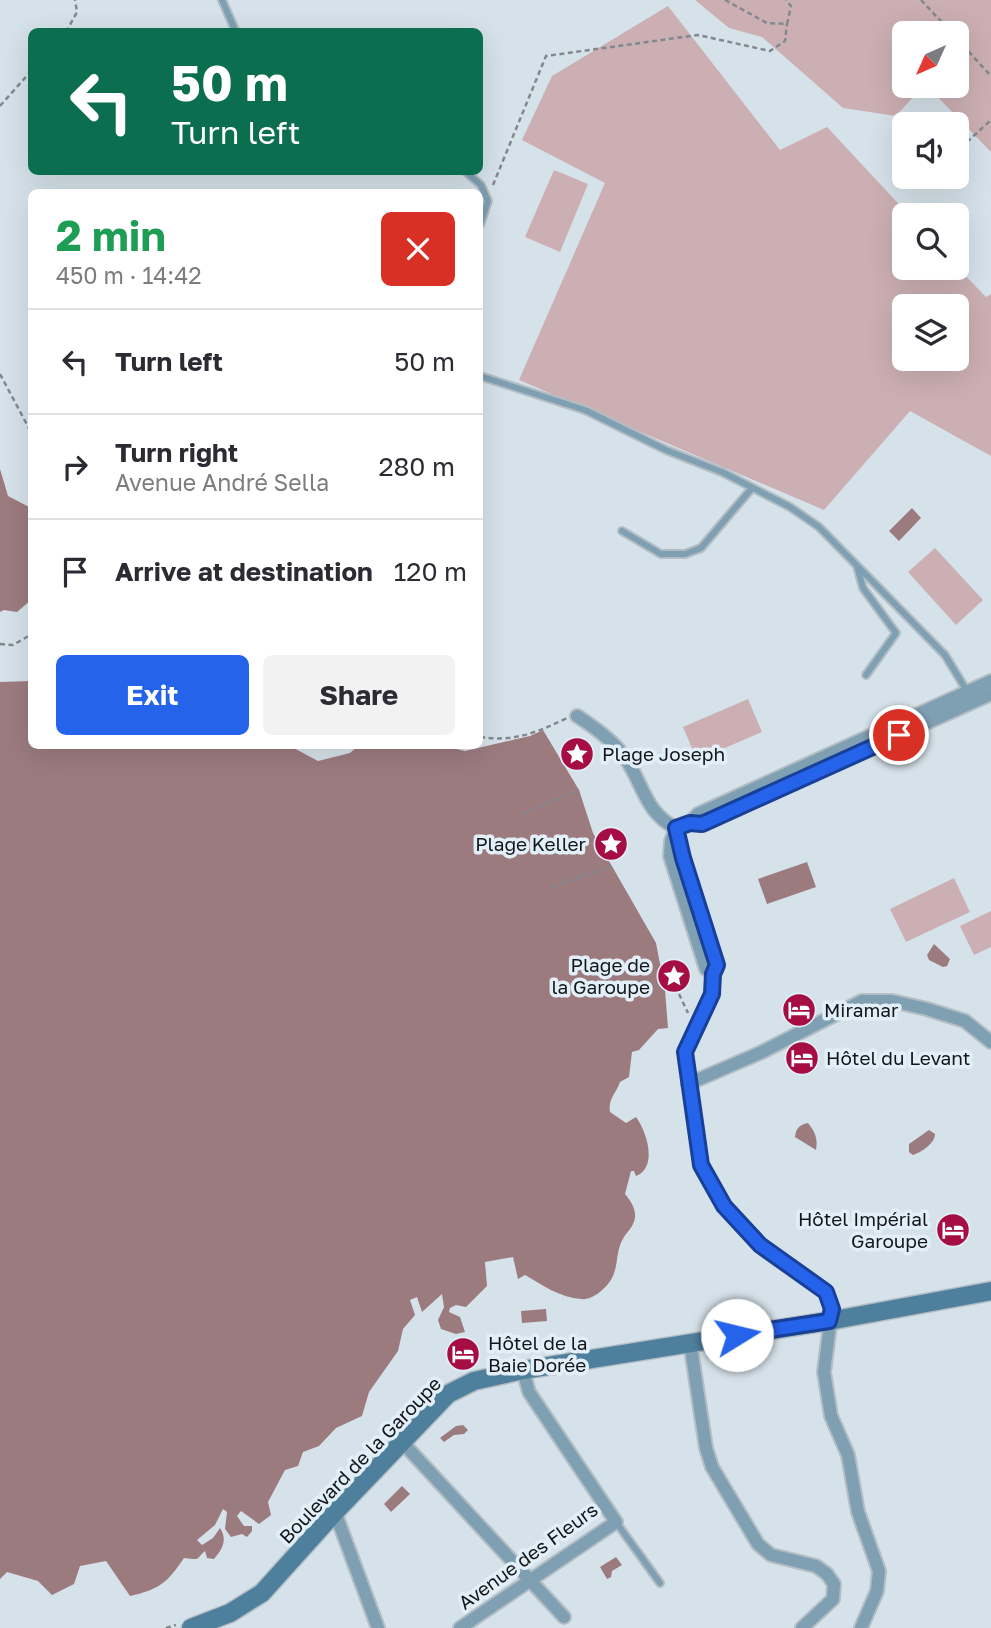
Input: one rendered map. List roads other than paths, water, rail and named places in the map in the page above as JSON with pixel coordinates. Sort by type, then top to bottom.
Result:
[{"type":"street","points":[[577,716],[620,751],[651,807],[667,824],[676,828],[690,823],[702,824],[970,697],[991,681]]},
{"type":"street","points":[[970,697],[991,694]]},
{"type":"street","points":[[676,828],[671,841],[670,856],[706,969],[713,974],[712,994],[686,1047],[688,1084],[701,1165],[724,1206],[760,1245],[826,1292],[832,1309],[824,1372],[831,1416],[848,1455],[858,1512],[878,1571],[877,1591],[861,1628]]},
{"type":"street","points":[[688,1084],[762,1052],[862,1001],[892,1001],[965,1021],[991,1042]]},
{"type":"street","name":"Boulevard de la Garoupe","points":[[189,1627],[230,1613],[262,1593],[448,1394],[474,1381],[523,1370],[829,1321],[991,1291]]},
{"type":"street","points":[[690,1342],[706,1448],[712,1468],[758,1544],[771,1555],[816,1566],[827,1574],[834,1584],[833,1599],[802,1628]]},
{"type":"street","name":"Avenue des Fleurs","points":[[460,1628],[616,1522],[529,1392],[523,1370]]},
{"type":"street","points":[[403,1443],[564,1617]]},
{"type":"street","points":[[335,1512],[378,1628]]},
{"type":"lane","points":[[222,0],[234,28]]},
{"type":"lane","points":[[470,175],[481,184],[488,201],[483,216]]},
{"type":"lane","points":[[483,377],[585,410],[722,472],[790,507],[819,527],[945,655],[970,697]]},
{"type":"lane","points":[[622,531],[661,554],[685,554],[701,548],[752,488]]},
{"type":"lane","points":[[856,564],[863,588],[896,633],[866,675]]},
{"type":"lane","points":[[616,1522],[660,1583]]},
{"type":"place","name":"Plage Joseph","points":[[577,754]]},
{"type":"place","name":"Plage Keller","points":[[611,844]]},
{"type":"place","name":"Plage de la Garoupe","points":[[674,976]]},
{"type":"place","name":"Miramar","points":[[799,1010]]},
{"type":"place","name":"Hôtel du Levant","points":[[802,1058]]},
{"type":"place","name":"Hôtel Impérial Garoupe","points":[[953,1230]]},
{"type":"place","name":"Hôtel de la Baie Dorée","points":[[463,1354]]}]
